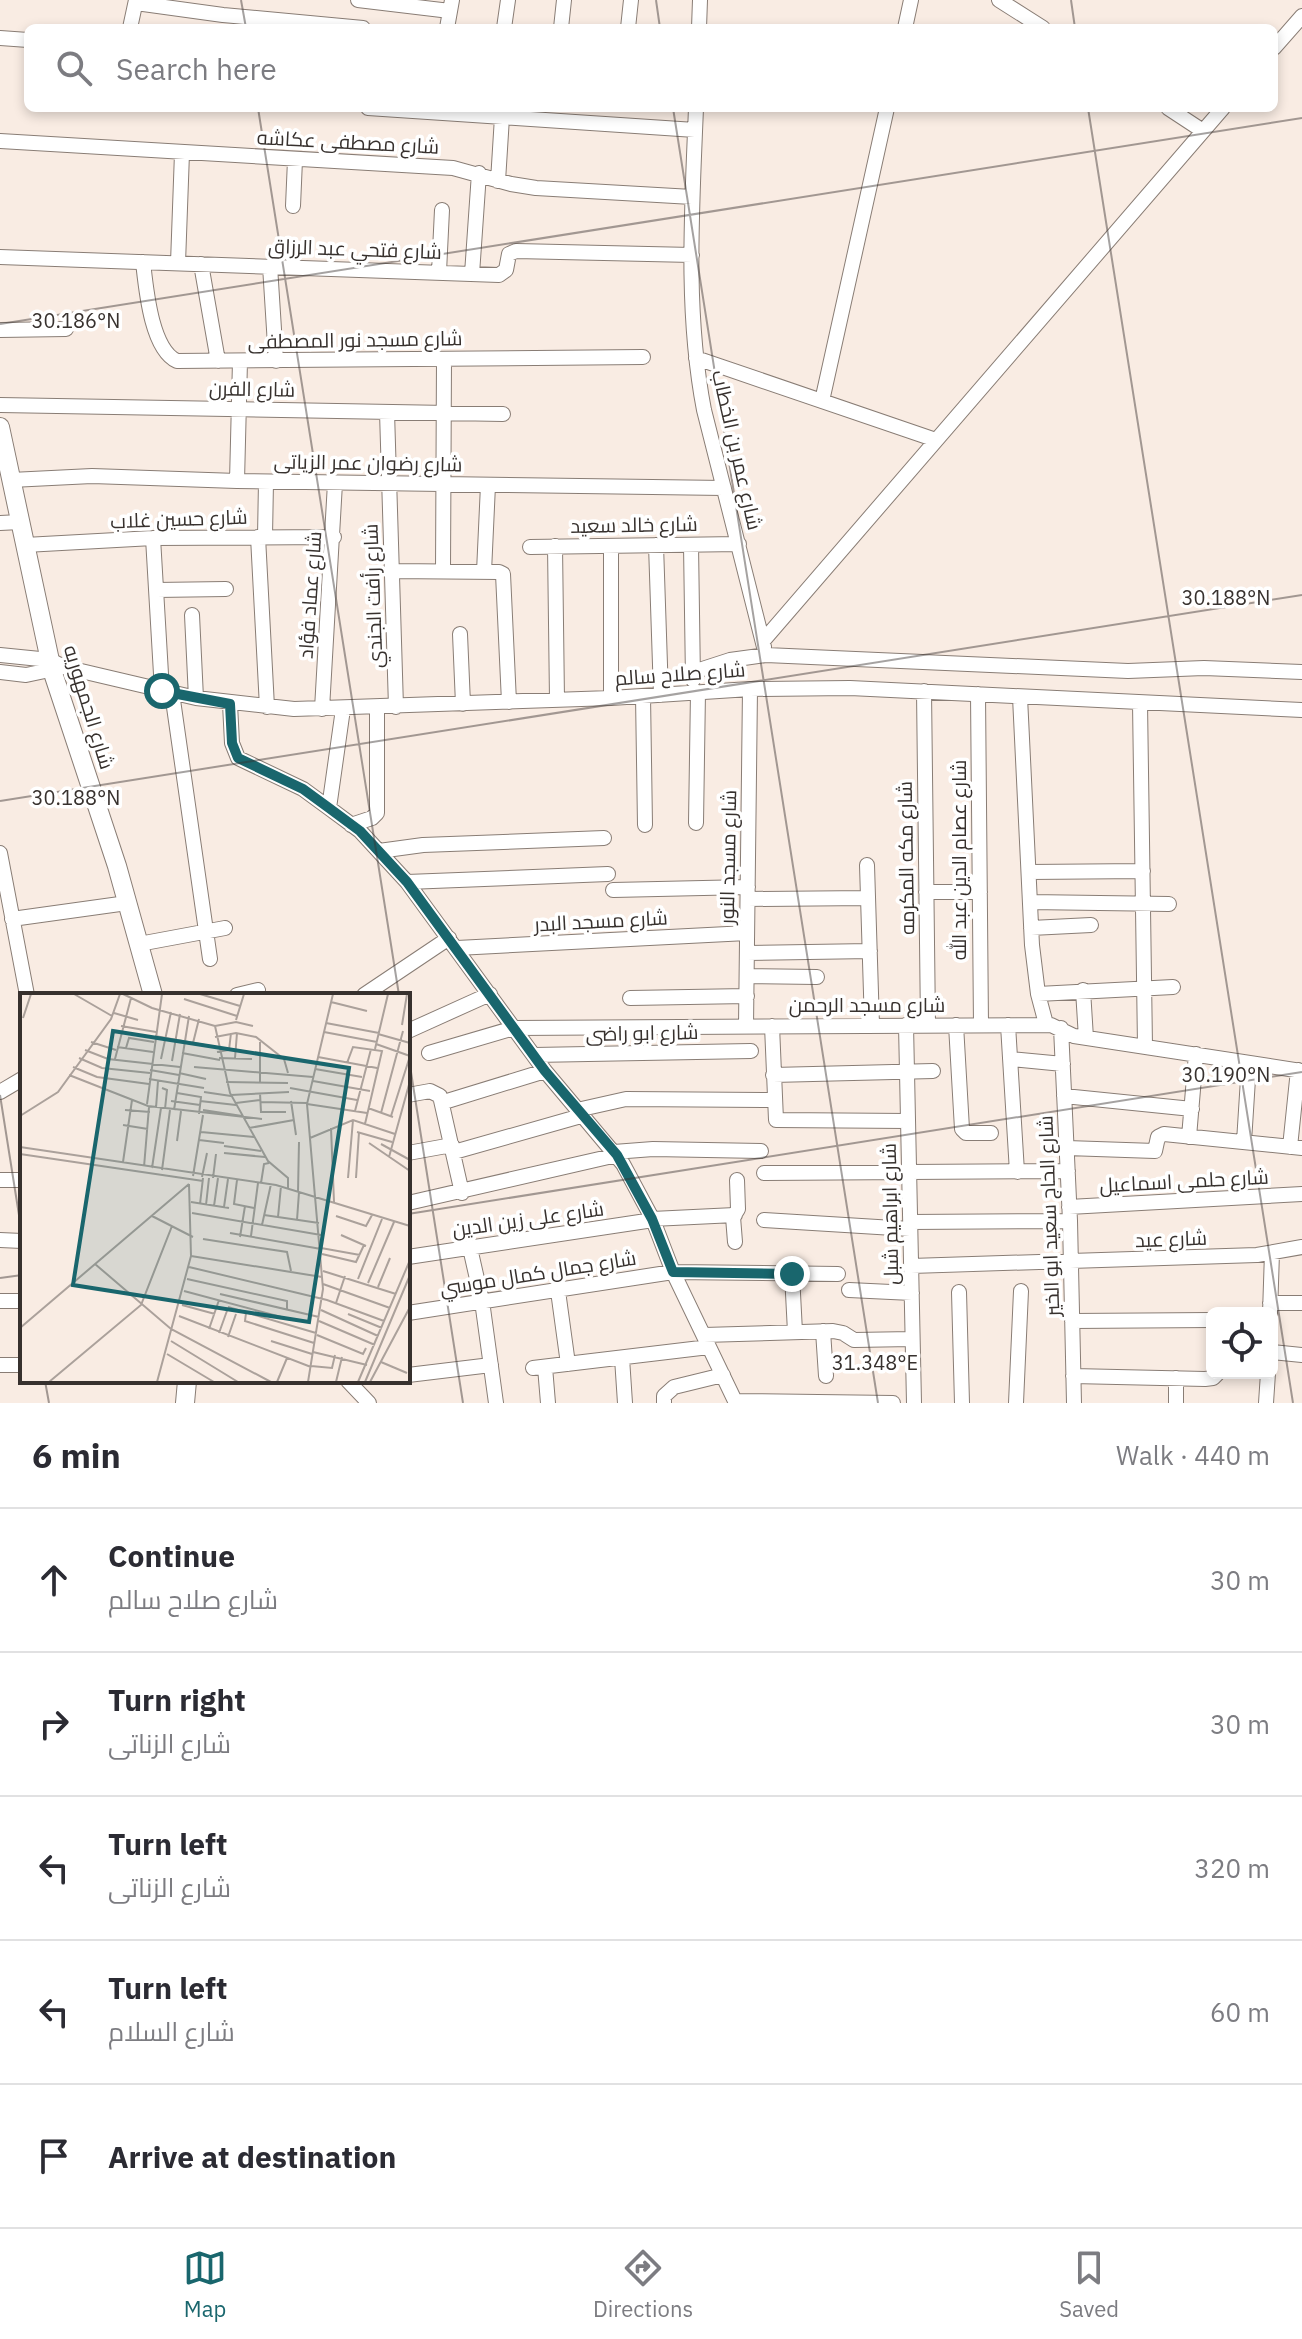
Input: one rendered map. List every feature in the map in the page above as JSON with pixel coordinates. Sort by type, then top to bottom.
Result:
[{"type":"main road","name":"شارع الجمهوريه","points":[[0,427],[55,666],[139,944],[150,993]]},
{"type":"main road","points":[[185,1403],[187,1383]]},
{"type":"street","points":[[358,0],[451,5]]},
{"type":"street","points":[[505,24],[508,0]]},
{"type":"street","points":[[561,24],[564,0]]},
{"type":"street","points":[[628,24],[631,0]]},
{"type":"street","points":[[699,24],[700,0]]},
{"type":"street","points":[[906,24],[911,0]]},
{"type":"street","points":[[999,0],[1037,24]]},
{"type":"street","points":[[131,24],[136,2],[223,15],[320,24]]},
{"type":"street","points":[[1278,43],[1302,16]]},
{"type":"street","points":[[0,38],[24,40]]},
{"type":"street","points":[[428,112],[502,117],[533,114],[589,116],[695,130]]},
{"type":"street","name":"شارع عمر بن الخطاب","points":[[696,112],[692,255],[696,358],[704,410],[764,648]]},
{"type":"street","points":[[822,401],[886,112]]},
{"type":"street","points":[[1174,112],[1203,131]]},
{"type":"street","points":[[764,648],[936,440],[1220,112]]},
{"type":"street","points":[[498,181],[502,117]]},
{"type":"street","name":"شارع مصطفى عكاشه","points":[[0,141],[453,168],[536,188],[692,197]]},
{"type":"street","points":[[178,263],[182,153]]},
{"type":"street","points":[[293,206],[295,160]]},
{"type":"street","points":[[472,274],[479,173]]},
{"type":"street","points":[[439,272],[442,210]]},
{"type":"street","name":"شارع فتحي عبد الرزاق","points":[[0,257],[502,274],[507,267],[509,254],[516,251],[692,255]]},
{"type":"street","name":"شارع مسجد نور المصطفى","points":[[143,262],[150,310],[167,355],[177,361],[643,357]]},
{"type":"street","points":[[201,264],[218,361]]},
{"type":"street","points":[[270,266],[276,361]]},
{"type":"street","points":[[0,330],[66,329]]},
{"type":"street","points":[[696,358],[936,440]]},
{"type":"street","points":[[443,571],[444,359]]},
{"type":"street","points":[[237,481],[240,361]]},
{"type":"street","name":"شارع الفرن","points":[[0,405],[503,414]]},
{"type":"street","name":"شارع رأفت الجندي","points":[[387,412],[396,707]]},
{"type":"street","name":"شارع رضوان عمر الزياتى","points":[[11,480],[92,476],[266,482],[724,488]]},
{"type":"street","points":[[266,482],[261,536],[267,707]]},
{"type":"street","name":"شارع عماد فؤاد","points":[[322,709],[335,483]]},
{"type":"street","points":[[484,572],[488,485]]},
{"type":"street","points":[[0,523],[20,522]]},
{"type":"street","name":"شارع حسين غلاب","points":[[25,545],[153,538],[334,537]]},
{"type":"street","points":[[153,538],[167,692],[210,959]]},
{"type":"street","name":"شارع خالد سعيد","points":[[530,547],[739,544]]},
{"type":"street","points":[[656,545],[661,695]]},
{"type":"street","points":[[691,545],[696,823]]},
{"type":"street","points":[[555,546],[557,700]]},
{"type":"street","points":[[611,546],[611,698]]},
{"type":"street","points":[[392,571],[502,573],[509,702]]},
{"type":"street","points":[[156,590],[226,589]]},
{"type":"street","points":[[192,615],[196,698]]},
{"type":"street","points":[[460,634],[463,704]]},
{"type":"street","points":[[693,672],[764,648],[1128,671],[1204,668],[1302,672]]},
{"type":"street","points":[[0,655],[55,666]]},
{"type":"street","points":[[0,672],[26,675],[55,666]]},
{"type":"street","name":"شارع صلاح سالم","points":[[55,666],[230,704],[322,709],[611,698],[750,689],[850,688],[1302,710]]},
{"type":"street","name":"شارع مسجد النور","points":[[746,1026],[750,689]]},
{"type":"street","name":"شارع مكه المكرمه","points":[[924,691],[928,1025]]},
{"type":"street","name":"شارع عصام الدين عبد الله","points":[[978,694],[981,1025]]},
{"type":"street","points":[[643,696],[645,825]]},
{"type":"street","name":"شارع الحاج سعيد ابو الخير","points":[[1020,697],[1031,928],[1038,994],[1053,1026],[1063,1064],[1074,1403]]},
{"type":"street","points":[[1140,703],[1145,1046]]},
{"type":"street","points":[[230,704],[232,743],[238,758],[303,789],[351,825],[379,851],[407,882],[545,1071],[615,1153],[653,1220],[673,1272],[736,1402],[893,1403]]},
{"type":"street","points":[[351,825],[372,818],[377,813],[377,708]]},
{"type":"street","points":[[329,808],[343,709]]},
{"type":"street","points":[[379,851],[423,845],[604,838]]},
{"type":"street","points":[[0,853],[27,993]]},
{"type":"street","points":[[867,865],[872,1025]]},
{"type":"street","points":[[1029,872],[1143,871]]},
{"type":"street","points":[[407,882],[608,874]]},
{"type":"street","points":[[613,890],[868,898]]},
{"type":"street","points":[[926,892],[980,892]]},
{"type":"street","points":[[1030,902],[1169,904]]},
{"type":"street","points":[[12,919],[127,903]]},
{"type":"street","points":[[1031,928],[1091,925]]},
{"type":"street","points":[[139,944],[225,928]]},
{"type":"street","name":"شارع مسجد البدر","points":[[453,943],[747,933]]},
{"type":"street","points":[[367,993],[453,943]]},
{"type":"street","points":[[747,953],[870,951]]},
{"type":"street","points":[[747,976],[817,977]]},
{"type":"street","points":[[1038,994],[1173,987]]},
{"type":"street","points":[[245,993],[258,990]]},
{"type":"street","points":[[1083,990],[1086,1038]]},
{"type":"street","points":[[410,1030],[490,994]]},
{"type":"street","points":[[630,998],[747,996]]},
{"type":"street","name":"شارع ابراهيم شبل","points":[[906,1025],[914,1403]]},
{"type":"street","points":[[956,1025],[962,1129],[966,1133],[991,1133]]},
{"type":"street","points":[[1008,1025],[1017,1172]]},
{"type":"street","name":"شارع مسجد الرحمن","points":[[429,1053],[514,1028],[1008,1025],[1053,1026],[1086,1038],[1300,1070]]},
{"type":"street","points":[[772,1026],[777,1121],[908,1121]]},
{"type":"street","name":"شارع ابو راضى","points":[[534,1055],[751,1051]]},
{"type":"street","points":[[1189,1137],[1196,1054]]},
{"type":"street","points":[[1010,1059],[1063,1064]]},
{"type":"street","points":[[1244,1142],[1249,1063]]},
{"type":"street","points":[[1067,1148],[1155,1151],[1161,1134],[1296,1147],[1300,1070]]},
{"type":"street","points":[[444,1102],[545,1071]]},
{"type":"street","points":[[773,1075],[933,1071]]},
{"type":"street","points":[[0,1092],[20,1080]]},
{"type":"street","points":[[410,1095],[430,1091],[437,1093],[444,1102],[462,1193]]},
{"type":"street","points":[[1064,1096],[1192,1109]]},
{"type":"street","points":[[410,1153],[453,1148],[626,1099],[774,1100]]},
{"type":"street","points":[[410,1203],[462,1193],[615,1153],[653,1149],[761,1151]]},
{"type":"street","points":[[764,1173],[1068,1171]]},
{"type":"street","points":[[735,1242],[737,1180]]},
{"type":"street","name":"شارع حلمى اسماعيل","points":[[764,1220],[910,1226],[1302,1194]]},
{"type":"street","name":"شارع على زين الدين","points":[[410,1257],[653,1220],[735,1215]]},
{"type":"street","points":[[0,1240],[20,1241]]},
{"type":"street","name":"شارع عيد","points":[[911,1266],[1071,1263],[1272,1253],[1302,1247]]},
{"type":"street","points":[[470,1248],[482,1301],[496,1403]]},
{"type":"street","points":[[1270,1307],[1272,1253]]},
{"type":"street","name":"شارع جمال كمال موسي","points":[[410,1313],[673,1272],[838,1274]]},
{"type":"street","points":[[792,1274],[795,1332]]},
{"type":"street","points":[[849,1290],[912,1293]]},
{"type":"street","points":[[558,1291],[568,1364]]},
{"type":"street","points":[[1016,1403],[1021,1291]]},
{"type":"street","points":[[959,1292],[962,1403]]},
{"type":"street","points":[[1276,1307],[1302,1303]]},
{"type":"street","points":[[1072,1321],[1206,1320]]},
{"type":"street","points":[[823,1331],[826,1376]]},
{"type":"street","points":[[548,1403],[539,1367],[622,1358],[706,1341],[795,1332],[838,1332],[854,1340],[912,1339]]},
{"type":"street","points":[[1278,1353],[1302,1355]]},
{"type":"street","points":[[622,1358],[625,1403]]},
{"type":"street","points":[[410,1375],[491,1365]]},
{"type":"street","points":[[664,1403],[664,1396],[674,1387],[723,1375]]},
{"type":"street","points":[[1073,1376],[1206,1378]]},
{"type":"street","points":[[1176,1378],[1176,1403]]},
{"type":"street","points":[[1266,1403],[1268,1379]]},
{"type":"street","points":[[350,1383],[369,1403]]},
{"type":"route","points":[[162,691],[230,704],[232,743],[238,758],[303,789],[329,808],[360,831],[407,882],[545,1071],[617,1155],[652,1219],[673,1272],[792,1274]]}]
